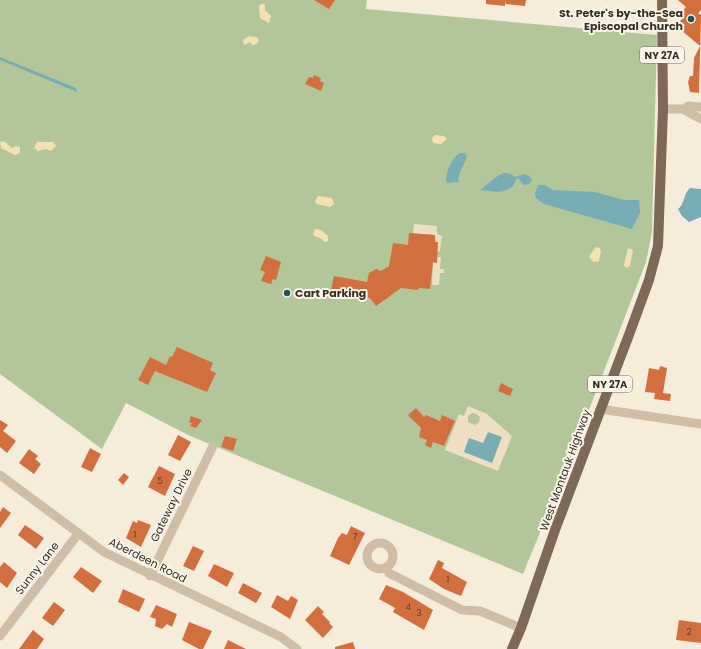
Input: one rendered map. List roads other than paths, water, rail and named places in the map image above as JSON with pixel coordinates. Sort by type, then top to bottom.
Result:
[{"type":"main road","name":"NY 27A","points":[[662,0],[663,109]]},
{"type":"main road","name":"West Montauk Highway","points":[[512,649],[521,628],[600,408],[649,280],[658,246],[663,109]]},
{"type":"street","points":[[687,111],[688,106],[701,107]]},
{"type":"street","points":[[663,109],[701,114]]},
{"type":"street","points":[[687,111],[701,119]]},
{"type":"street","points":[[600,408],[701,424]]},
{"type":"street","name":"Gateway Drive","points":[[150,576],[213,446]]},
{"type":"street","name":"Aberdeen Road","points":[[0,475],[104,552],[150,576],[281,637],[297,649]]},
{"type":"street","name":"Sunny Lane","points":[[0,636],[78,534]]},
{"type":"street","points":[[387,568],[389,573],[462,610],[480,611],[521,628]]},
{"type":"water","points":[[0,57],[76,88],[77,92],[0,60]]},
{"type":"water","points":[[460,153],[465,153],[467,157],[459,175],[458,182],[447,183],[446,176],[448,169],[454,158]]},
{"type":"water","points":[[505,173],[511,174],[515,177],[525,174],[530,177],[532,181],[529,184],[524,185],[518,178],[513,186],[505,191],[497,192],[480,190],[499,175]]},
{"type":"water","points":[[538,185],[545,185],[553,190],[595,192],[624,200],[639,200],[640,213],[632,229],[544,204],[536,198],[535,194]]},
{"type":"water","points":[[690,188],[701,189],[701,217],[689,222],[682,216],[678,209]]},
{"type":"water","points":[[488,432],[502,437],[492,463],[464,452],[469,438],[483,443]]},
{"type":"place","name":"St. Peter's by-the-Sea Episcopal Church","points":[[691,19]]},
{"type":"place","name":"Cart Parking","points":[[287,293]]}]
